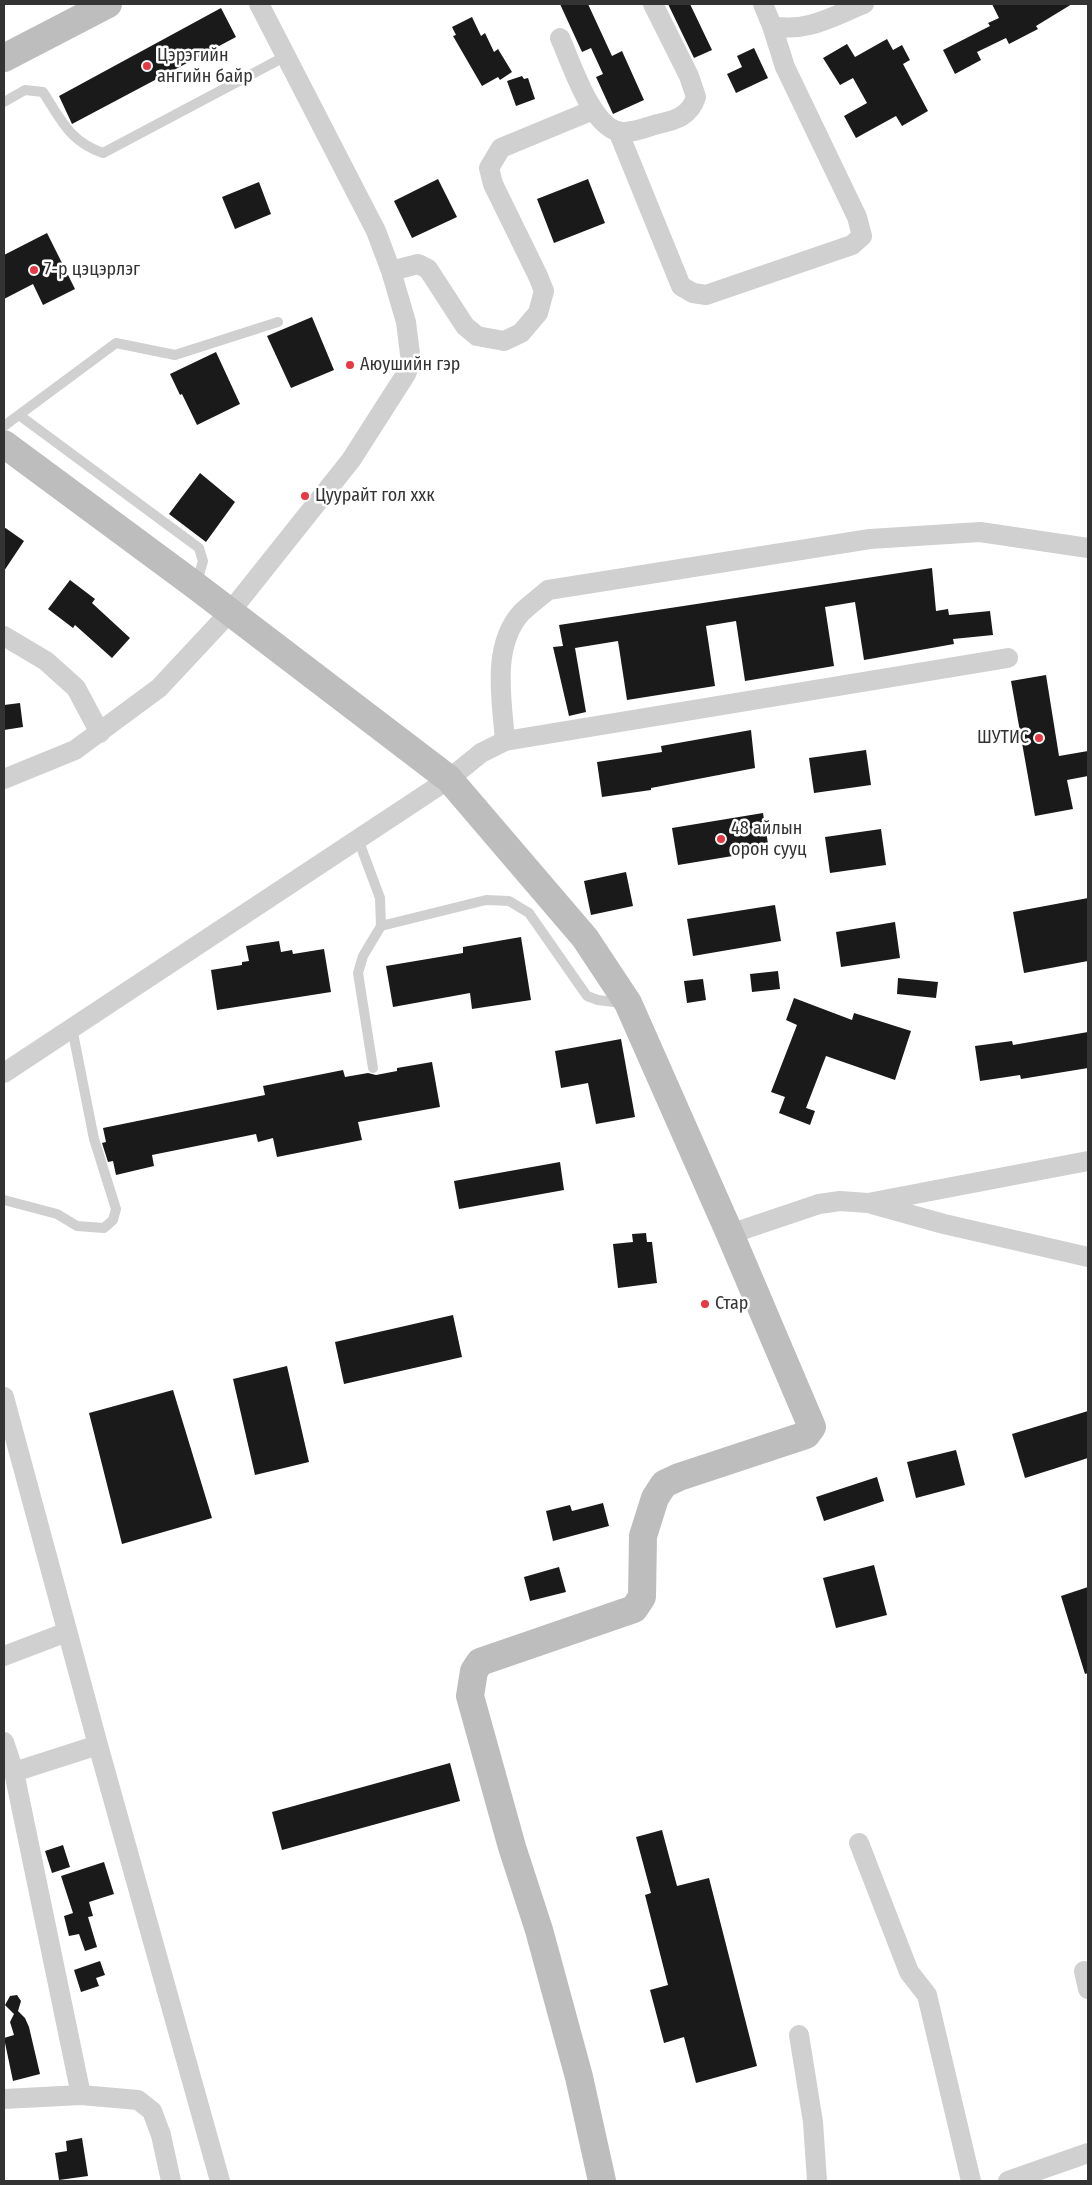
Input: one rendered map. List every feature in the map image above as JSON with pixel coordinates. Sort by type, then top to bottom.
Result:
[{"type":"street","points":[[5,54],[108,4]]},
{"type":"street","points":[[4,779],[75,750],[159,688],[230,612],[351,460],[406,374],[411,362],[406,322],[391,271],[376,231],[259,4]]},
{"type":"street","points":[[560,38],[592,110],[608,126],[618,132],[630,131],[678,119],[691,110],[696,97],[689,76],[653,4]]},
{"type":"street","points":[[618,132],[681,286],[692,293],[706,296],[852,245],[862,236],[857,217],[785,67],[763,4]]},
{"type":"street","points":[[772,26],[794,29],[807,27],[864,4]]},
{"type":"street","points":[[391,271],[418,264],[428,269],[465,326],[477,336],[504,341],[521,333],[538,313],[544,291],[493,184],[488,168],[501,148],[592,110]]},
{"type":"street","points":[[4,444],[196,586],[448,780],[585,938],[628,1003],[730,1234],[812,1427],[806,1436],[679,1477],[664,1484],[655,1498],[643,1536],[641,1602],[629,1611],[480,1662],[474,1671],[470,1696],[512,1847],[542,1939],[579,2077],[602,2181]]},
{"type":"street","points":[[505,741],[500,673],[506,639],[521,614],[548,590],[870,539],[980,532],[1088,548]]},
{"type":"street","points":[[4,636],[46,661],[76,688],[100,733]]},
{"type":"street","points":[[4,1074],[448,780],[481,753],[505,741],[1008,658]]},
{"type":"street","points":[[868,1203],[1088,1161]]},
{"type":"street","points":[[730,1234],[819,1204],[840,1201],[868,1203],[944,1224],[1088,1257]]},
{"type":"street","points":[[4,1396],[98,1745],[220,2181]]},
{"type":"street","points":[[4,1656],[67,1632]]},
{"type":"street","points":[[4,1744],[14,1772],[82,2095]]},
{"type":"street","points":[[14,1772],[98,1745]]},
{"type":"street","points":[[859,1843],[908,1972],[927,1995],[970,2181]]},
{"type":"street","points":[[799,2035],[813,2122],[817,2181]]},
{"type":"street","points":[[4,2099],[82,2095],[138,2100],[152,2111],[161,2135],[171,2181]]},
{"type":"street","points":[[1008,2181],[1088,2153]]},
{"type":"lane","points":[[4,102],[25,90],[43,92],[67,129],[86,148],[103,153],[286,56]]},
{"type":"lane","points":[[4,426],[116,342],[175,355],[278,322]]},
{"type":"lane","points":[[20,415],[199,548],[202,561],[196,586]]},
{"type":"lane","points":[[358,840],[380,898],[381,926],[363,956],[358,973],[373,1068]]},
{"type":"lane","points":[[381,926],[486,900],[509,901],[529,913],[586,996],[598,1000],[628,1003]]},
{"type":"lane","points":[[4,1200],[57,1214],[78,1226],[104,1228],[113,1220],[116,1209],[94,1139],[72,1028]]},
{"type":"building","points":[[560,4],[588,4],[612,56],[622,51],[644,100],[613,114],[596,77],[603,74],[591,48],[582,52]]},
{"type":"building","points":[[668,4],[690,4],[712,50],[694,58]]},
{"type":"building","points":[[992,4],[1072,4],[1036,26],[1038,29],[1009,44],[1006,38],[977,52],[981,60],[955,74],[943,50],[990,26],[988,23],[999,18]]},
{"type":"building","name":"Цэрэгийн ангийн байр","points":[[221,8],[236,37],[72,124],[59,96]]},
{"type":"building","points":[[472,17],[481,36],[485,33],[494,52],[498,49],[512,72],[500,80],[498,77],[482,86],[453,36],[456,35],[452,27]]},
{"type":"building","points":[[887,39],[893,50],[902,45],[910,60],[903,64],[928,111],[902,126],[896,116],[856,138],[844,116],[867,103],[853,78],[840,85],[823,58],[847,44],[855,57]]},
{"type":"building","points":[[754,48],[768,78],[736,93],[727,74],[742,67],[737,56]]},
{"type":"building","points":[[522,76],[524,79],[528,78],[535,99],[516,106],[507,81]]},
{"type":"building","points":[[438,179],[457,217],[412,238],[394,201]]},
{"type":"building","points":[[588,179],[605,223],[554,243],[537,199]]},
{"type":"building","points":[[259,182],[271,214],[235,229],[222,197]]},
{"type":"building","name":"7-р цэцэрлэг","points":[[47,233],[75,289],[43,305],[33,284],[4,299],[4,255]]},
{"type":"building","points":[[312,317],[334,370],[291,388],[267,336]]},
{"type":"building","points":[[216,352],[240,404],[197,425],[170,374]]},
{"type":"building","points":[[200,473],[235,502],[206,542],[169,514]]},
{"type":"building","points":[[4,527],[24,541],[4,571]]},
{"type":"building","points":[[932,568],[936,611],[948,609],[949,615],[990,611],[993,635],[953,639],[954,644],[864,660],[855,602],[825,607],[834,666],[745,681],[736,621],[706,626],[715,686],[627,700],[618,641],[575,648],[586,712],[569,716],[553,647],[563,646],[559,625]]},
{"type":"building","points":[[70,580],[95,599],[92,603],[130,638],[112,658],[75,625],[73,628],[48,609]]},
{"type":"building","name":"ШУТИС","points":[[1046,675],[1059,756],[1088,751],[1088,776],[1067,780],[1073,809],[1035,816],[1011,681]]},
{"type":"building","points":[[20,703],[23,727],[4,730],[4,705]]},
{"type":"building","points":[[751,730],[755,768],[651,788],[651,790],[602,797],[597,762],[662,752],[661,746]]},
{"type":"building","points":[[866,750],[871,785],[814,793],[809,758]]},
{"type":"building","name":"48 айлын орон сууц","points":[[763,813],[769,850],[678,865],[672,828]]},
{"type":"building","points":[[881,829],[886,865],[830,873],[825,837]]},
{"type":"building","points":[[626,872],[633,906],[591,915],[584,881]]},
{"type":"building","points":[[1088,898],[1088,961],[1024,973],[1013,912]]},
{"type":"building","name":"48 айлын орон сууц","points":[[775,905],[781,941],[693,956],[687,919]]},
{"type":"building","points":[[895,922],[900,958],[841,967],[836,932]]},
{"type":"building","points":[[521,937],[531,1000],[472,1009],[470,993],[393,1007],[386,966],[463,953],[463,947]]},
{"type":"building","points":[[279,941],[281,952],[292,950],[293,954],[324,949],[331,992],[217,1010],[211,970],[242,965],[242,962],[249,961],[246,946]]},
{"type":"building","points":[[778,971],[780,989],[752,992],[750,974]]},
{"type":"building","points":[[898,978],[938,982],[936,998],[897,994]]},
{"type":"building","points":[[703,979],[706,1000],[687,1003],[684,981]]},
{"type":"building","points":[[794,998],[852,1020],[854,1013],[911,1031],[895,1080],[826,1056],[806,1108],[815,1111],[810,1125],[779,1113],[785,1097],[771,1092],[797,1025],[786,1020]]},
{"type":"building","points":[[1088,1032],[1088,1068],[1021,1079],[1020,1075],[980,1081],[975,1046],[1012,1041],[1013,1045]]},
{"type":"building","points":[[621,1039],[635,1117],[596,1124],[588,1083],[561,1088],[555,1051]]},
{"type":"building","points":[[432,1062],[440,1107],[358,1122],[362,1140],[277,1157],[273,1138],[258,1142],[256,1134],[152,1155],[154,1166],[116,1175],[113,1161],[108,1162],[102,1143],[106,1142],[103,1128],[265,1095],[263,1086],[343,1070],[345,1077],[368,1073],[376,1075],[397,1071],[397,1068]]},
{"type":"building","points":[[560,1162],[564,1190],[459,1209],[454,1181]]},
{"type":"building","points":[[646,1233],[647,1242],[652,1242],[657,1283],[618,1288],[613,1244],[633,1242],[632,1234]]},
{"type":"building","points":[[453,1315],[462,1357],[344,1384],[335,1342]]},
{"type":"building","points":[[287,1366],[309,1462],[255,1475],[233,1379]]},
{"type":"building","points":[[173,1390],[212,1518],[122,1544],[89,1413]]},
{"type":"building","points":[[1088,1411],[1088,1458],[1025,1478],[1012,1434]]},
{"type":"building","points":[[956,1450],[965,1485],[916,1498],[907,1462]]},
{"type":"building","points":[[877,1477],[884,1501],[824,1521],[816,1497]]},
{"type":"building","points":[[603,1503],[609,1526],[553,1541],[546,1511],[570,1505],[572,1511]]},
{"type":"building","points":[[874,1565],[887,1615],[836,1628],[823,1578]]},
{"type":"building","points":[[559,1567],[566,1592],[530,1601],[524,1577]]},
{"type":"building","points":[[1088,1587],[1088,1673],[1085,1674],[1061,1596]]},
{"type":"building","points":[[450,1763],[460,1801],[282,1850],[272,1812]]},
{"type":"building","points":[[662,1830],[677,1886],[709,1878],[757,2066],[696,2083],[684,2037],[664,2043],[650,1990],[668,1985],[645,1895],[651,1893],[636,1837]]},
{"type":"building","points":[[63,1845],[70,1867],[52,1873],[45,1851]]},
{"type":"building","points":[[104,1862],[114,1894],[89,1902],[93,1916],[88,1917],[97,1947],[85,1951],[79,1934],[69,1936],[64,1916],[73,1913],[61,1876]]},
{"type":"building","points":[[100,1961],[105,1975],[96,1978],[99,1986],[81,1992],[74,1970]]},
{"type":"building","points":[[17,1995],[21,2001],[18,2011],[25,2018],[29,2027],[40,2074],[13,2081],[4,2038],[14,2035],[10,2022],[14,2014],[5,2005],[10,1996]]},
{"type":"building","points":[[82,2138],[88,2176],[59,2180],[55,2153],[67,2151],[66,2141]]},
{"type":"place","name":"Цэрэгийн ангийн байр","points":[[147,66]]},
{"type":"place","name":"7-р цэцэрлэг","points":[[34,270]]},
{"type":"place","name":"Аюушийн гэр","points":[[350,365]]},
{"type":"place","name":"Цуурайт гол ххк","points":[[305,496]]},
{"type":"place","name":"ШУТИС","points":[[1039,738]]},
{"type":"place","name":"48 айлын орон сууц","points":[[721,839]]},
{"type":"place","name":"Стар","points":[[705,1304]]}]
